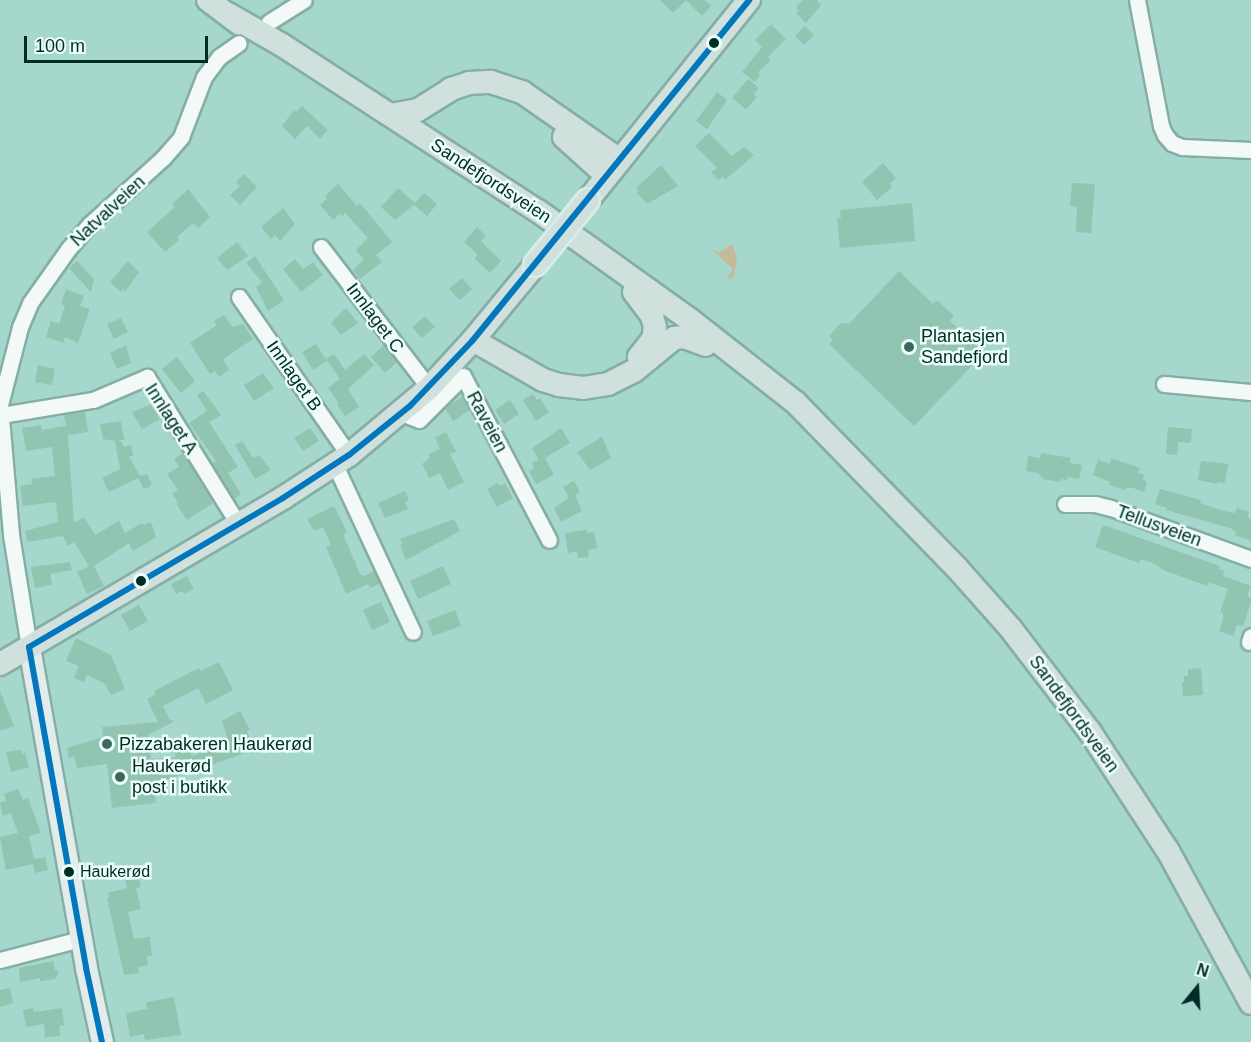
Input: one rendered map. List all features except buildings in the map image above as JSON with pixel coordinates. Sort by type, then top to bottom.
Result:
[{"type":"main road","name":"Sandefjordsveien","points":[[208,0],[277,52],[510,206],[634,292],[706,345],[850,459]]},
{"type":"main road","points":[[0,664],[342,460],[401,414],[429,388],[473,340],[749,0]]},
{"type":"main road","name":"Sandefjordsveien","points":[[228,14],[538,211],[689,319],[795,402],[895,502],[995,611],[1090,732],[1168,851],[1251,1003]]},
{"type":"main road","points":[[390,115],[418,110],[451,89],[468,83],[491,82],[522,92],[614,168]]},
{"type":"main road","points":[[440,147],[434,123],[435,111],[444,101],[467,91],[498,91],[520,101],[614,168]]},
{"type":"main road","points":[[488,322],[506,342],[539,369],[573,379],[609,376],[642,355],[653,339],[655,327],[652,316],[634,292]]},
{"type":"main road","points":[[473,340],[543,380],[583,388],[608,384],[634,371],[674,338],[684,337],[706,345]]},
{"type":"street","points":[[269,22],[304,0]]},
{"type":"street","points":[[1137,0],[1161,126],[1165,135],[1172,143],[1182,147],[1251,150]]},
{"type":"street","name":"Natvalveien","points":[[29,647],[11,534],[1,408],[20,327],[30,303],[50,273],[90,224],[163,158],[181,137],[204,77],[219,57],[239,43]]},
{"type":"street","name":"Innlaget C","points":[[321,248],[429,388]]},
{"type":"street","name":"Innlaget B","points":[[238,297],[342,460]]},
{"type":"street","name":"Raveien","points":[[401,414],[419,420],[463,375],[549,540]]},
{"type":"street","name":"Innlaget A","points":[[1,408],[93,400],[147,377],[238,524]]},
{"type":"street","points":[[1164,384],[1251,392]]},
{"type":"street","points":[[342,460],[413,632]]},
{"type":"street","name":"Tellusveien","points":[[1065,504],[1111,508],[1251,559]]},
{"type":"street","points":[[29,647],[80,939],[102,1042]]},
{"type":"street","points":[[0,960],[80,939]]},
{"type":"shaded area","points":[[732,244],[737,258],[734,276],[730,279],[727,277],[733,269],[713,251],[718,253]]},
{"type":"transit line","points":[[29,647],[283,498],[349,455],[410,406],[473,340],[749,0]]},
{"type":"transit line","points":[[29,647],[86,968],[102,1042]]},
{"type":"place","name":"Plantasjen Sandefjord","points":[[909,347]]},
{"type":"place","name":"Pizzabakeren Haukerød","points":[[107,744]]},
{"type":"place","name":"Haukerød post i butikk","points":[[120,777]]},
{"type":"place","name":"Haukerød","points":[[69,872]]}]
